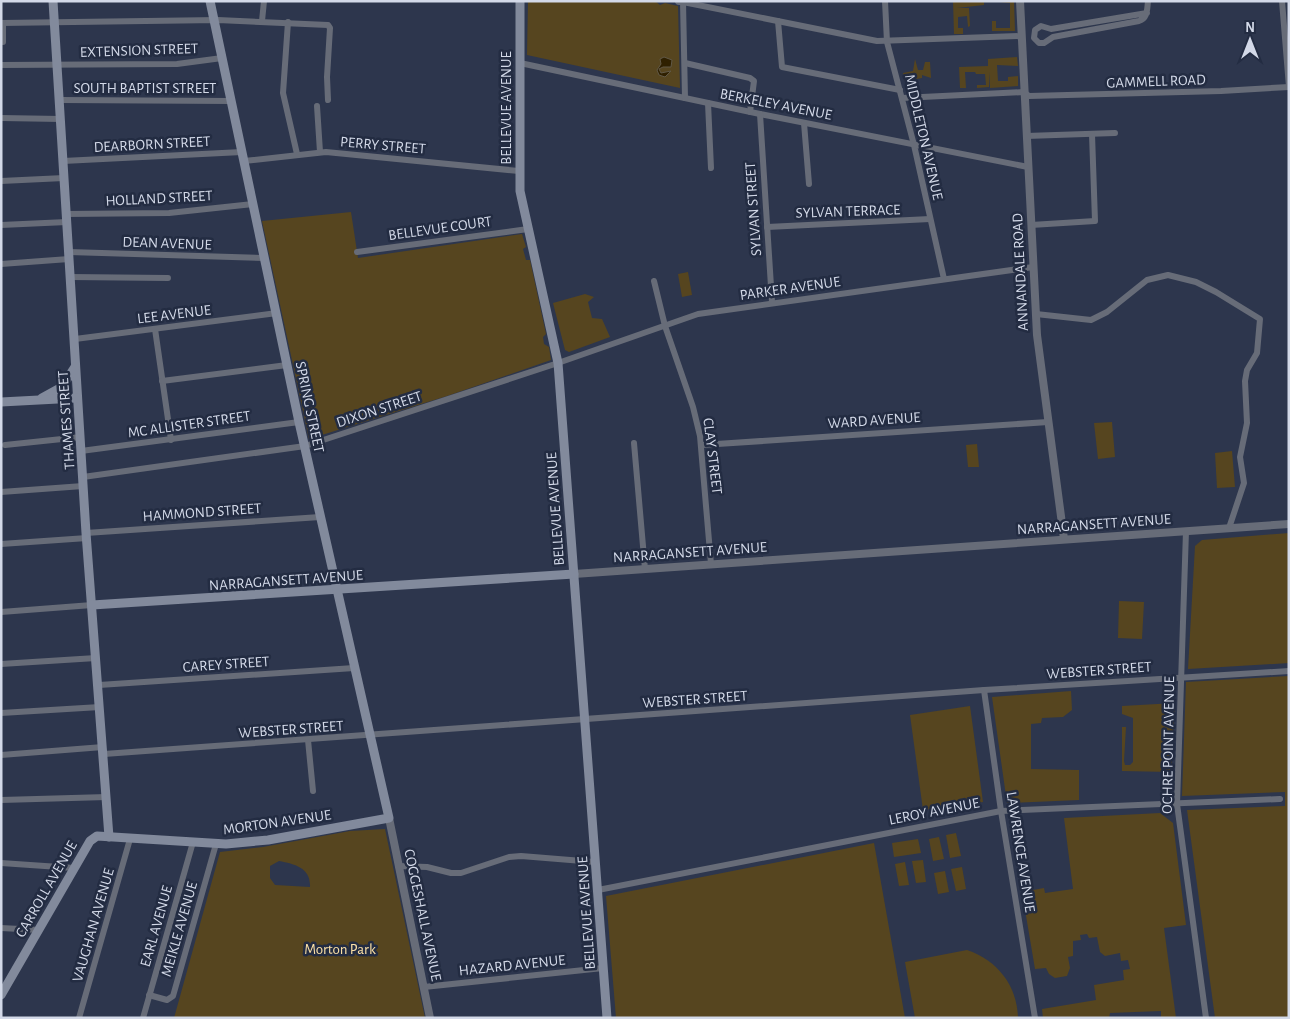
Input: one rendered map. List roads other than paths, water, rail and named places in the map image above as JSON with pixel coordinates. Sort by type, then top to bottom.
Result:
[{"type":"main road","name":"THAMES STREET","points":[[53,1],[86,536],[109,836]]},
{"type":"main road","name":"SPRING STREET","points":[[210,1],[299,422],[389,818]]},
{"type":"main road","name":"BELLEVUE AVENUE","points":[[520,1],[520,191],[558,363],[607,1018]]},
{"type":"main road","points":[[35,400],[62,387],[76,367]]},
{"type":"main road","points":[[1,402],[77,398]]},
{"type":"main road","name":"NARRAGANSETT AVENUE","points":[[92,606],[574,574]]},
{"type":"main road","name":"MORTON AVENUE","points":[[109,836],[216,844],[260,841],[389,818]]},
{"type":"main road","name":"CARROLL AVENUE","points":[[1,994],[90,841],[97,836],[109,836]]},
{"type":"street","points":[[262,20],[264,1]]},
{"type":"street","points":[[685,98],[682,1],[887,42],[1021,36]]},
{"type":"street","name":"MIDDLETON AVENUE","points":[[885,1],[887,42],[914,145],[944,279]]},
{"type":"street","name":"ANNANDALE ROAD","points":[[1020,1],[1036,314],[1064,540]]},
{"type":"street","points":[[1147,13],[1051,29],[1041,26],[1034,30],[1034,38],[1037,42],[1044,43],[1053,37],[1139,21],[1147,13],[1148,1]]},
{"type":"street","points":[[1282,1],[1289,87]]},
{"type":"street","points":[[3,42],[2,23],[262,20],[325,25],[330,28],[327,77],[328,100]]},
{"type":"street","points":[[778,21],[782,67],[900,90]]},
{"type":"street","points":[[288,22],[284,93],[297,154]]},
{"type":"street","name":"EXTENSION STREET","points":[[1,64],[177,64],[222,58]]},
{"type":"street","name":"BERKELEY AVENUE","points":[[520,63],[750,112],[1028,167]]},
{"type":"street","points":[[684,64],[750,78],[754,81],[750,112]]},
{"type":"street","name":"GAMMELL ROAD","points":[[902,98],[1024,92],[1029,96],[1289,87]]},
{"type":"street","name":"SOUTH BAPTIST STREET","points":[[60,100],[231,101]]},
{"type":"street","points":[[708,103],[711,168]]},
{"type":"street","points":[[317,106],[320,152]]},
{"type":"street","name":"SYLVAN STREET","points":[[760,114],[772,302]]},
{"type":"street","points":[[1,118],[61,119]]},
{"type":"street","points":[[804,123],[809,184]]},
{"type":"street","points":[[1026,136],[1115,133]]},
{"type":"street","points":[[1031,225],[1095,221],[1092,134]]},
{"type":"street","name":"PERRY STREET","points":[[243,156],[320,152],[520,171]]},
{"type":"street","name":"DEARBORN STREET","points":[[63,161],[243,156]]},
{"type":"street","points":[[1,181],[64,178]]},
{"type":"street","name":"HOLLAND STREET","points":[[1,225],[67,218],[169,213],[253,204]]},
{"type":"street","name":"SYLVAN TERRACE","points":[[767,227],[930,219]]},
{"type":"street","name":"BELLEVUE COURT","points":[[357,252],[528,229]]},
{"type":"street","name":"DEAN AVENUE","points":[[1,264],[69,256],[264,258]]},
{"type":"street","name":"PARKER AVENUE","points":[[558,363],[698,314],[772,302],[1033,267]]},
{"type":"street","points":[[1036,314],[1091,320],[1107,312],[1146,280],[1168,275],[1183,278],[1203,286],[1228,298],[1260,319],[1257,353],[1247,370],[1245,381],[1247,426],[1240,457],[1244,483],[1229,528]]},
{"type":"street","points":[[70,277],[168,278]]},
{"type":"street","name":"CLAY STREET","points":[[654,281],[665,326],[693,406],[702,445],[712,564]]},
{"type":"street","name":"LEE AVENUE","points":[[74,339],[277,313]]},
{"type":"street","points":[[155,329],[171,440]]},
{"type":"street","name":"DIXON STREET","points":[[1,492],[83,482],[305,446],[558,363]]},
{"type":"street","points":[[162,381],[287,365]]},
{"type":"street","name":"MC ALLISTER STREET","points":[[81,451],[299,422]]},
{"type":"street","name":"WARD AVENUE","points":[[702,445],[1048,422]]},
{"type":"street","points":[[5,445],[80,437]]},
{"type":"street","points":[[634,443],[645,569]]},
{"type":"street","name":"HAMMOND STREET","points":[[1,544],[320,517]]},
{"type":"street","name":"NARRAGANSETT AVENUE","points":[[574,574],[1289,524]]},
{"type":"street","name":"OCHRE POINT AVENUE","points":[[1186,531],[1177,804],[1206,1018]]},
{"type":"street","points":[[1,612],[92,606]]},
{"type":"street","points":[[1,664],[96,658]]},
{"type":"street","name":"CAREY STREET","points":[[98,685],[354,668]]},
{"type":"street","name":"WEBSTER STREET","points":[[1,755],[370,736],[984,690],[1289,671]]},
{"type":"street","name":"LAWRENCE AVENUE","points":[[984,690],[1001,811],[1035,1018]]},
{"type":"street","points":[[1,713],[100,707]]},
{"type":"street","points":[[308,740],[313,790]]},
{"type":"street","points":[[1,800],[107,797]]},
{"type":"street","name":"LEROY AVENUE","points":[[598,890],[1001,811],[1280,799]]},
{"type":"street","name":"COGGESHALL AVENUE","points":[[389,818],[430,1018]]},
{"type":"street","name":"VAUGHAN AVENUE","points":[[79,1018],[130,839]]},
{"type":"street","name":"EARL AVENUE","points":[[143,1018],[193,842]]},
{"type":"street","name":"MEIKLE AVENUE","points":[[149,995],[167,1000],[173,996],[216,844]]},
{"type":"street","points":[[398,866],[427,866],[451,873],[461,873],[509,857],[521,856],[595,862]]},
{"type":"street","points":[[1,863],[74,868]]},
{"type":"street","points":[[1,928],[39,930]]},
{"type":"street","name":"HAZARD AVENUE","points":[[424,987],[603,968]]},
{"type":"park label","name":"Morton Park","points":[[340,949]]}]
